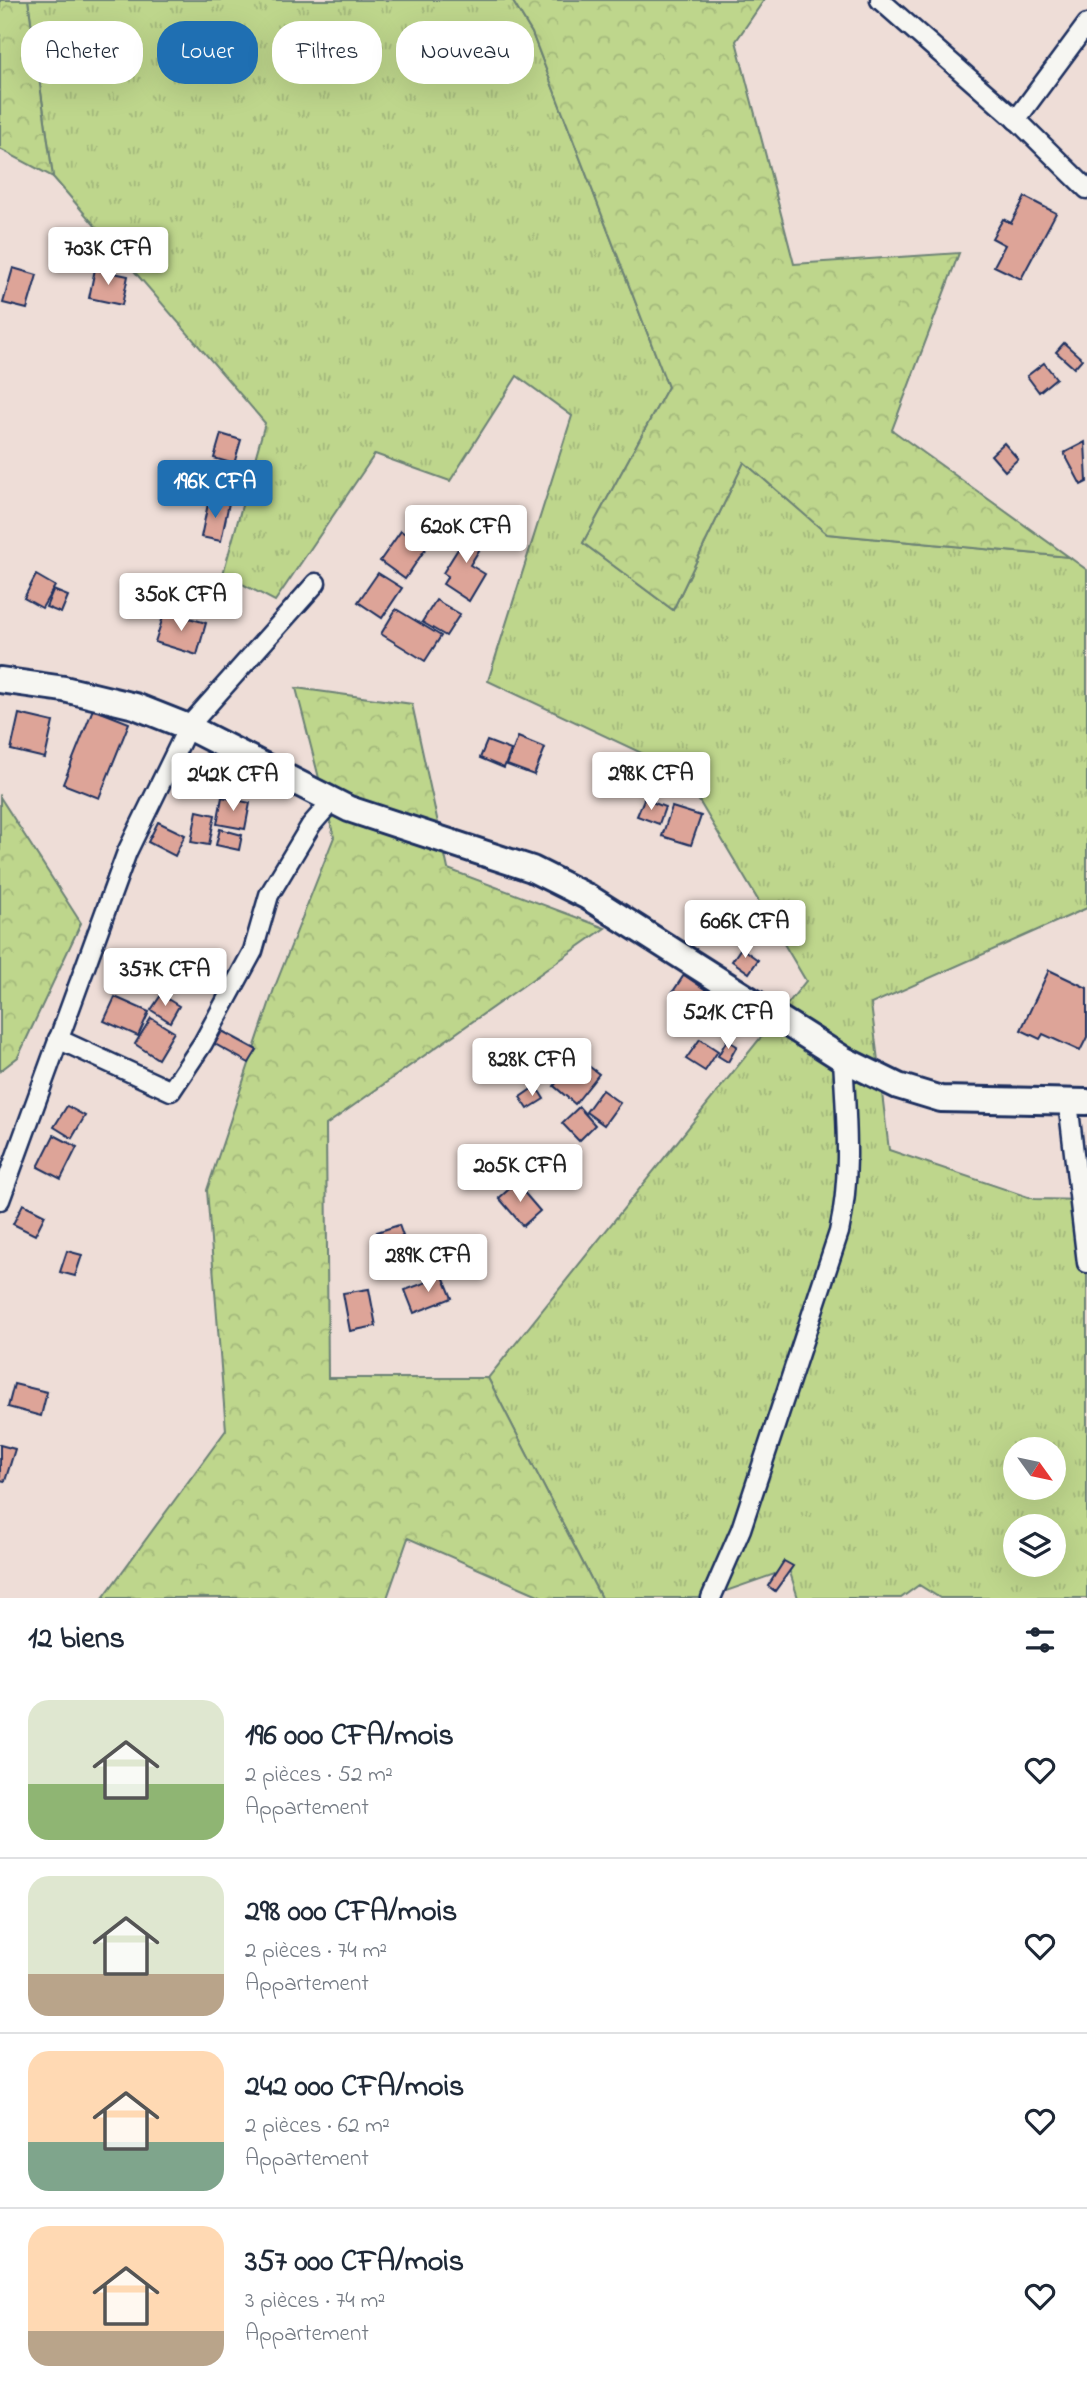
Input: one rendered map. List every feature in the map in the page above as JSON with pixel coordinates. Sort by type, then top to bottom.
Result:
[{"type":"street","points":[[880,0],[1016,120],[1087,189]]},
{"type":"street","points":[[1016,120],[1087,24]]},
{"type":"street","points":[[0,1200],[127,852],[188,727],[316,583]]},
{"type":"street","points":[[0,680],[64,689],[135,706],[188,727],[332,801],[532,869],[588,897],[843,1059],[898,1086],[941,1099],[1077,1102],[1087,1263]]},
{"type":"street","points":[[58,1039],[171,1091],[203,1042],[253,951],[270,895],[311,825],[332,801]]},
{"type":"street","points":[[711,1598],[758,1480],[839,1233],[847,1194],[848,1152],[843,1059]]},
{"type":"green space","points":[[0,0],[28,0],[31,21],[21,21],[21,84],[40,84],[53,177],[0,149]]},
{"type":"green space","points":[[28,0],[512,0],[525,21],[396,21],[396,84],[534,84],[534,38],[668,387],[583,543],[673,610],[744,462],[828,534],[1069,557],[1087,570],[1087,908],[871,1004],[889,1150],[1034,1199],[1087,1200],[1087,1598],[940,1598],[919,1585],[901,1598],[798,1598],[789,1569],[706,1598],[601,1598],[488,1378],[806,981],[682,772],[488,681],[572,416],[517,376],[450,481],[375,454],[275,601],[223,574],[265,423],[53,177],[40,84],[143,84],[143,21],[31,21]]},
{"type":"green space","points":[[512,0],[764,0],[736,41],[794,264],[959,253],[892,430],[1069,557],[827,534],[744,462],[673,610],[583,543],[668,387],[534,38],[534,21],[525,21]]},
{"type":"green space","points":[[296,688],[412,704],[448,869],[605,928],[326,1125],[328,1378],[488,1378],[601,1598],[545,1598],[408,1538],[387,1598],[103,1598],[226,1430],[207,1190],[274,989],[334,837]]},
{"type":"green space","points":[[0,797],[81,923],[18,1057],[0,1071]]},
{"type":"building","points":[[1025,197],[1056,213],[1021,279],[994,266],[1005,245],[992,238],[1003,219],[1011,223]]},
{"type":"building","points":[[13,268],[37,275],[27,309],[3,303]]},
{"type":"building","points":[[95,269],[128,276],[122,305],[89,298]]},
{"type":"building","points":[[1064,343],[1082,359],[1074,368],[1056,352]]},
{"type":"building","points":[[1044,363],[1056,378],[1039,392],[1027,376]]},
{"type":"building","points":[[221,434],[241,440],[234,464],[214,458]]},
{"type":"building","points":[[1085,442],[1087,482],[1081,485],[1064,453]]},
{"type":"building","points":[[1004,443],[1018,459],[1005,471],[991,455]]},
{"type":"building","points":[[209,499],[229,503],[221,541],[201,537]]},
{"type":"building","points":[[473,525],[489,534],[470,565],[485,574],[469,601],[443,584],[448,576],[443,573]]},
{"type":"building","points":[[401,531],[426,548],[405,579],[380,561]]},
{"type":"building","points":[[378,573],[402,588],[382,618],[358,602]]},
{"type":"building","points":[[36,575],[55,586],[42,608],[24,598]]},
{"type":"building","points":[[53,590],[68,596],[61,613],[46,607]]},
{"type":"building","points":[[436,600],[460,614],[446,636],[422,622]]},
{"type":"building","points":[[396,609],[441,636],[425,661],[381,634]]},
{"type":"building","points":[[165,611],[206,623],[197,655],[155,642]]},
{"type":"building","points":[[93,709],[129,723],[99,798],[63,784]]},
{"type":"building","points":[[19,714],[53,722],[45,758],[11,750]]},
{"type":"building","points":[[518,737],[545,748],[534,775],[507,765]]},
{"type":"building","points":[[487,741],[511,750],[504,768],[480,758]]},
{"type":"building","points":[[222,797],[250,803],[245,829],[217,824]]},
{"type":"building","points":[[644,799],[665,807],[659,824],[637,816]]},
{"type":"building","points":[[672,807],[701,816],[691,845],[662,836]]},
{"type":"building","points":[[197,811],[215,815],[209,845],[191,842]]},
{"type":"building","points":[[158,822],[185,835],[175,856],[148,842]]},
{"type":"building","points":[[220,829],[242,835],[239,850],[216,845]]},
{"type":"building","points":[[741,948],[758,960],[749,973],[732,961]]},
{"type":"building","points":[[1049,970],[1087,988],[1087,1037],[1080,1051],[1043,1034],[1040,1039],[1021,1030]]},
{"type":"building","points":[[684,975],[706,990],[693,1008],[672,993]]},
{"type":"building","points":[[161,995],[179,1006],[170,1022],[151,1010]]},
{"type":"building","points":[[115,997],[149,1012],[138,1036],[104,1021]]},
{"type":"building","points":[[151,1018],[174,1032],[158,1059],[135,1044]]},
{"type":"building","points":[[222,1031],[257,1050],[249,1063],[215,1044]]},
{"type":"building","points":[[700,1039],[718,1051],[705,1071],[686,1059]]},
{"type":"building","points":[[727,1040],[737,1046],[728,1062],[718,1056]]},
{"type":"building","points":[[577,1057],[599,1074],[575,1104],[554,1086]]},
{"type":"building","points":[[536,1086],[544,1099],[528,1109],[520,1097]]},
{"type":"building","points":[[602,1090],[620,1103],[604,1125],[586,1112]]},
{"type":"building","points":[[67,1106],[85,1116],[72,1138],[54,1127]]},
{"type":"building","points":[[579,1107],[595,1125],[579,1141],[562,1123]]},
{"type":"building","points":[[54,1135],[77,1147],[61,1179],[38,1167]]},
{"type":"building","points":[[516,1183],[540,1211],[523,1226],[499,1198]]},
{"type":"building","points":[[23,1204],[45,1215],[35,1235],[13,1224]]},
{"type":"building","points":[[399,1225],[403,1236],[381,1243],[377,1232]]},
{"type":"building","points":[[67,1251],[82,1255],[75,1276],[60,1272]]},
{"type":"building","points":[[443,1276],[452,1298],[414,1313],[405,1290]]},
{"type":"building","points":[[369,1289],[376,1326],[350,1331],[343,1293]]},
{"type":"building","points":[[14,1384],[47,1392],[41,1416],[8,1407]]},
{"type":"building","points":[[0,1445],[15,1449],[5,1481],[0,1480]]},
{"type":"building","points":[[784,1561],[793,1566],[775,1591],[768,1586]]}]
